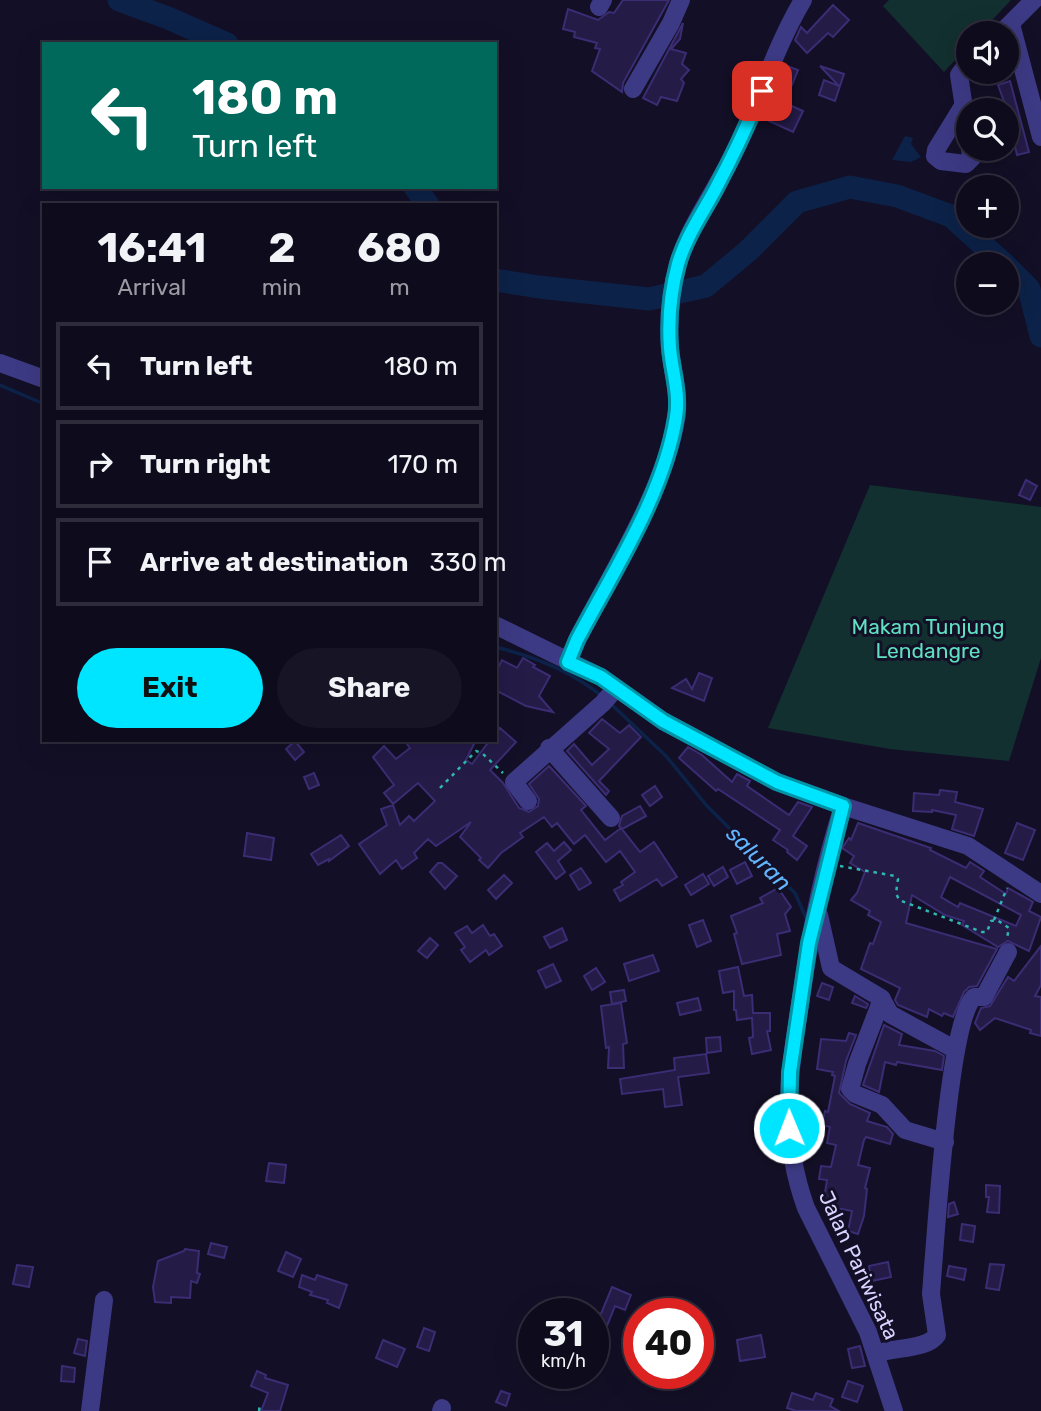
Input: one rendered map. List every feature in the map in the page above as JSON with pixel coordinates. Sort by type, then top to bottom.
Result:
[{"type":"street","points":[[633,89],[681,0]]},
{"type":"street","points":[[568,662],[644,510],[665,458],[677,405],[670,347],[671,308],[676,273],[688,238],[733,156],[782,40],[803,0]]},
{"type":"street","points":[[1014,21],[1034,0]]},
{"type":"street","points":[[1019,69],[1041,137]]},
{"type":"street","points":[[956,117],[935,156],[941,161],[966,164],[969,161]]},
{"type":"street","points":[[0,363],[42,378]]},
{"type":"street","points":[[497,626],[601,677],[611,694],[777,782],[968,846],[1041,894]]},
{"type":"street","points":[[528,801],[514,782],[611,694]]},
{"type":"street","points":[[549,748],[611,818]]},
{"type":"street","name":"Jalan Pariwisata","points":[[843,806],[812,930],[790,1072],[790,1145],[806,1208],[881,1353],[894,1411]]},
{"type":"street","points":[[817,905],[831,968],[882,999],[890,1014],[956,1050]]},
{"type":"street","points":[[881,1353],[929,1344],[937,1335],[932,1280],[956,1050],[967,1005],[974,997],[984,997],[1008,951]]},
{"type":"street","points":[[882,999],[857,1064],[850,1085],[851,1091],[882,1105],[905,1129],[945,1142]]},
{"type":"street","points":[[90,1411],[104,1300]]},
{"type":"path","points":[[440,788],[472,753],[477,751],[514,782]]},
{"type":"path","points":[[827,864],[895,876],[898,879],[895,892],[899,900],[982,932],[987,932],[1014,877]]},
{"type":"path","points":[[994,919],[1010,929],[1007,938],[1008,951]]},
{"type":"path","points":[[259,1411],[261,1404]]},
{"type":"green space","points":[[889,0],[1011,0],[991,21],[956,21],[956,59],[944,72],[883,6]]},
{"type":"green space","name":"Makam Tunjung Lendangre","points":[[870,485],[1041,507],[1041,658],[1009,761],[890,749],[768,728]]},
{"type":"water","points":[[905,136],[913,138],[911,144],[921,157],[911,162],[892,160]]},
{"type":"building","points":[[623,0],[669,0],[623,83],[622,92],[592,71],[600,49],[595,48],[597,43],[574,37],[575,32],[563,29],[568,9],[598,20],[609,12],[614,13]]},
{"type":"building","points":[[833,5],[849,20],[833,37],[828,33],[807,53],[795,40],[801,27],[807,33]]},
{"type":"building","points":[[683,23],[680,39],[671,49],[686,53],[682,64],[689,70],[681,79],[684,83],[677,101],[661,97],[657,105],[643,98]]},
{"type":"building","points":[[784,65],[798,70],[792,85],[778,79]]},
{"type":"building","points":[[820,66],[844,74],[835,101],[819,95],[824,80],[839,86]]},
{"type":"building","points":[[1011,84],[1015,98],[1003,98],[998,85]]},
{"type":"building","points":[[776,99],[803,111],[793,132],[767,120]]},
{"type":"building","points":[[1019,115],[1029,152],[1019,154]]},
{"type":"building","points":[[1026,480],[1037,486],[1030,500],[1019,495]]},
{"type":"building","points":[[523,658],[550,676],[539,696],[553,712],[526,706],[497,691],[497,670],[502,660],[517,668]]},
{"type":"building","points":[[699,673],[712,678],[704,701],[672,688],[686,679],[692,689]]},
{"type":"building","points":[[602,719],[620,733],[629,725],[641,737],[599,781],[609,791],[606,795],[567,751],[574,744],[592,765],[609,749],[589,733]]},
{"type":"building","points":[[500,728],[516,742],[490,770],[503,783],[519,808],[529,812],[538,806],[539,799],[529,784],[549,766],[586,806],[581,810],[605,840],[621,828],[619,826],[622,816],[640,806],[646,816],[622,829],[640,852],[654,842],[677,877],[662,886],[657,879],[620,901],[614,890],[635,872],[620,851],[606,862],[585,835],[574,844],[557,823],[552,827],[544,817],[520,833],[523,837],[501,853],[488,868],[460,837],[471,822],[436,846],[428,839],[414,853],[417,858],[402,869],[396,860],[380,874],[359,844],[387,825],[381,809],[393,805],[400,825],[409,816],[414,821],[435,801],[418,783],[393,804],[384,793],[394,785],[373,757],[384,746],[396,759],[410,748],[406,742],[475,742],[466,760],[472,764],[488,742],[497,742],[497,732]]},
{"type":"building","points":[[296,742],[304,752],[295,760],[286,749]]},
{"type":"building","points":[[688,747],[702,755],[732,782],[737,774],[750,781],[747,786],[789,815],[798,802],[812,807],[793,836],[807,846],[797,860],[773,840],[780,830],[718,789],[716,791],[679,758]]},
{"type":"building","points":[[314,773],[319,785],[309,789],[304,777]]},
{"type":"building","points":[[655,786],[662,797],[650,806],[642,795]]},
{"type":"building","points":[[940,790],[957,792],[955,802],[983,809],[974,836],[952,829],[956,815],[932,810],[913,811],[914,793],[939,795]]},
{"type":"building","points":[[858,823],[931,848],[930,850],[966,868],[970,862],[984,871],[980,877],[1006,894],[1008,888],[1033,902],[1029,911],[1041,917],[1029,951],[1008,941],[998,947],[962,925],[964,921],[945,915],[912,895],[906,923],[997,949],[977,986],[969,987],[964,992],[953,1017],[944,1013],[942,1016],[929,1009],[927,1017],[898,1005],[895,1000],[900,988],[861,969],[881,922],[868,915],[870,911],[851,900],[857,893],[865,872],[850,863],[854,856],[842,848],[849,838],[851,840]],"holes":[[[950,877],[1021,915],[1016,926],[960,903],[958,907],[941,897]]]},
{"type":"building","points":[[1017,823],[1035,830],[1023,860],[1005,853]]},
{"type":"building","points":[[247,833],[274,838],[271,860],[244,856]]},
{"type":"building","points":[[341,835],[349,846],[329,861],[318,865],[311,854]]},
{"type":"building","points":[[564,842],[571,850],[558,861],[565,872],[556,879],[536,852],[547,843],[554,851]]},
{"type":"building","points":[[745,862],[752,876],[737,884],[730,870]]},
{"type":"building","points":[[438,863],[442,863],[457,876],[445,889],[430,872]]},
{"type":"building","points":[[723,867],[728,877],[714,886],[708,876]]},
{"type":"building","points":[[581,868],[591,883],[579,890],[570,875]]},
{"type":"building","points":[[703,874],[709,884],[691,895],[685,885]]},
{"type":"building","points":[[504,875],[512,883],[496,899],[488,890]]},
{"type":"building","points":[[778,888],[791,907],[785,914],[790,931],[777,934],[781,955],[742,964],[731,916],[763,903],[760,898]]},
{"type":"building","points":[[703,920],[711,941],[697,947],[689,925]]},
{"type":"building","points":[[483,925],[490,936],[494,934],[502,946],[489,955],[486,950],[470,962],[461,950],[465,947],[455,933],[467,926],[472,933]]},
{"type":"building","points":[[562,928],[567,940],[550,948],[544,937]]},
{"type":"building","points":[[430,938],[438,945],[427,958],[418,951]]},
{"type":"building","points":[[1041,946],[1041,985],[1035,996],[1041,997],[1041,1036],[995,1018],[980,1030],[975,1023],[981,1008],[990,1006],[1008,977],[1014,981]]},
{"type":"building","points":[[653,955],[659,971],[629,981],[624,964]]},
{"type":"building","points":[[553,964],[561,981],[546,988],[538,971]]},
{"type":"building","points":[[738,967],[744,996],[752,995],[753,1013],[770,1013],[770,1031],[767,1031],[771,1050],[752,1054],[749,1038],[753,1037],[752,1018],[737,1020],[734,991],[723,993],[719,971]]},
{"type":"building","points":[[596,968],[605,982],[592,990],[584,976]]},
{"type":"building","points":[[822,983],[833,987],[829,1000],[817,996]]},
{"type":"building","points":[[624,990],[626,1001],[612,1004],[610,992]]},
{"type":"building","points":[[855,996],[868,1004],[866,1008],[852,1003]]},
{"type":"building","points":[[698,998],[701,1010],[680,1015],[677,1003]]},
{"type":"building","points":[[621,1003],[627,1043],[623,1044],[624,1068],[608,1068],[609,1047],[606,1048],[601,1006]]},
{"type":"building","points":[[884,1025],[902,1034],[899,1045],[935,1051],[944,1056],[942,1070],[885,1062],[879,1092],[863,1085]]},
{"type":"building","points":[[849,1033],[856,1035],[846,1061],[839,1093],[850,1104],[870,1113],[867,1121],[887,1127],[893,1134],[890,1144],[866,1137],[864,1140],[858,1165],[870,1168],[865,1188],[864,1216],[858,1234],[848,1231],[852,1211],[832,1207],[833,1201],[824,1199],[827,1180],[819,1179],[821,1166],[831,1167],[836,1145],[827,1143],[830,1127],[822,1125],[825,1111],[828,1112],[835,1076],[832,1075],[833,1072],[817,1069],[821,1039],[846,1041]]},
{"type":"building","points":[[720,1037],[721,1051],[707,1053],[706,1038]]},
{"type":"building","points":[[706,1054],[709,1073],[678,1077],[682,1105],[665,1107],[663,1089],[622,1094],[620,1079],[675,1070],[674,1058]]},
{"type":"building","points":[[269,1163],[286,1165],[284,1183],[266,1181]]},
{"type":"building","points":[[986,1185],[1000,1186],[999,1213],[987,1212],[989,1197],[986,1197]]},
{"type":"building","points":[[954,1202],[958,1214],[948,1217],[949,1204]]},
{"type":"building","points":[[962,1224],[975,1226],[973,1242],[960,1240]]},
{"type":"building","points":[[211,1243],[227,1247],[224,1258],[208,1254]]},
{"type":"building","points":[[185,1249],[199,1251],[197,1273],[200,1274],[197,1283],[191,1281],[190,1298],[171,1297],[171,1303],[155,1302],[153,1287],[158,1261]]},
{"type":"building","points":[[286,1252],[301,1259],[293,1277],[278,1271]]},
{"type":"building","points":[[888,1262],[891,1277],[872,1281],[869,1266]]},
{"type":"building","points":[[990,1264],[1004,1265],[999,1290],[986,1288]]},
{"type":"building","points":[[17,1265],[33,1267],[29,1287],[13,1284]]},
{"type":"building","points":[[949,1266],[966,1269],[964,1280],[947,1276]]},
{"type":"building","points":[[302,1275],[315,1280],[317,1275],[347,1285],[339,1308],[299,1287]]},
{"type":"building","points":[[612,1287],[631,1295],[630,1298],[623,1298],[623,1309],[615,1306],[609,1321],[608,1298]]},
{"type":"building","points":[[424,1328],[435,1332],[429,1351],[417,1347]]},
{"type":"building","points":[[761,1335],[765,1357],[740,1361],[737,1340]]},
{"type":"building","points":[[78,1339],[87,1341],[85,1356],[74,1353]]},
{"type":"building","points":[[383,1340],[405,1349],[397,1367],[376,1358]]},
{"type":"building","points":[[860,1346],[865,1366],[852,1368],[848,1349]]},
{"type":"building","points":[[62,1366],[75,1368],[74,1382],[61,1381]]},
{"type":"building","points":[[257,1371],[266,1375],[265,1378],[288,1385],[280,1411],[261,1411],[268,1393],[251,1386]]},
{"type":"building","points":[[848,1381],[863,1386],[857,1402],[842,1397]]},
{"type":"building","points":[[501,1391],[510,1394],[506,1406],[496,1402]]},
{"type":"building","points":[[792,1393],[813,1400],[816,1393],[833,1399],[830,1406],[839,1411],[796,1411],[787,1408]]},
{"type":"waterway","points":[[119,0],[222,42]]},
{"type":"waterway","points":[[497,280],[649,299],[706,286],[748,251],[797,202],[850,187],[897,196],[951,216],[991,252]]},
{"type":"waterway","points":[[416,189],[427,203]]},
{"type":"waterway","points":[[1019,279],[1029,289],[1041,336]]},
{"type":"waterway","name":"saluran","points":[[0,385],[42,403]]},
{"type":"waterway","name":"saluran","points":[[497,648],[552,666],[603,697]]},
{"type":"waterway","name":"saluran","points":[[611,704],[666,756],[707,806],[795,893],[807,920]]},
{"type":"route","points":[[762,91],[733,156],[688,238],[679,261],[671,308],[670,347],[677,384],[677,405],[674,426],[661,469],[644,510],[568,662],[601,677],[663,721],[777,782],[843,806],[809,943],[790,1072],[789,1128]]}]
